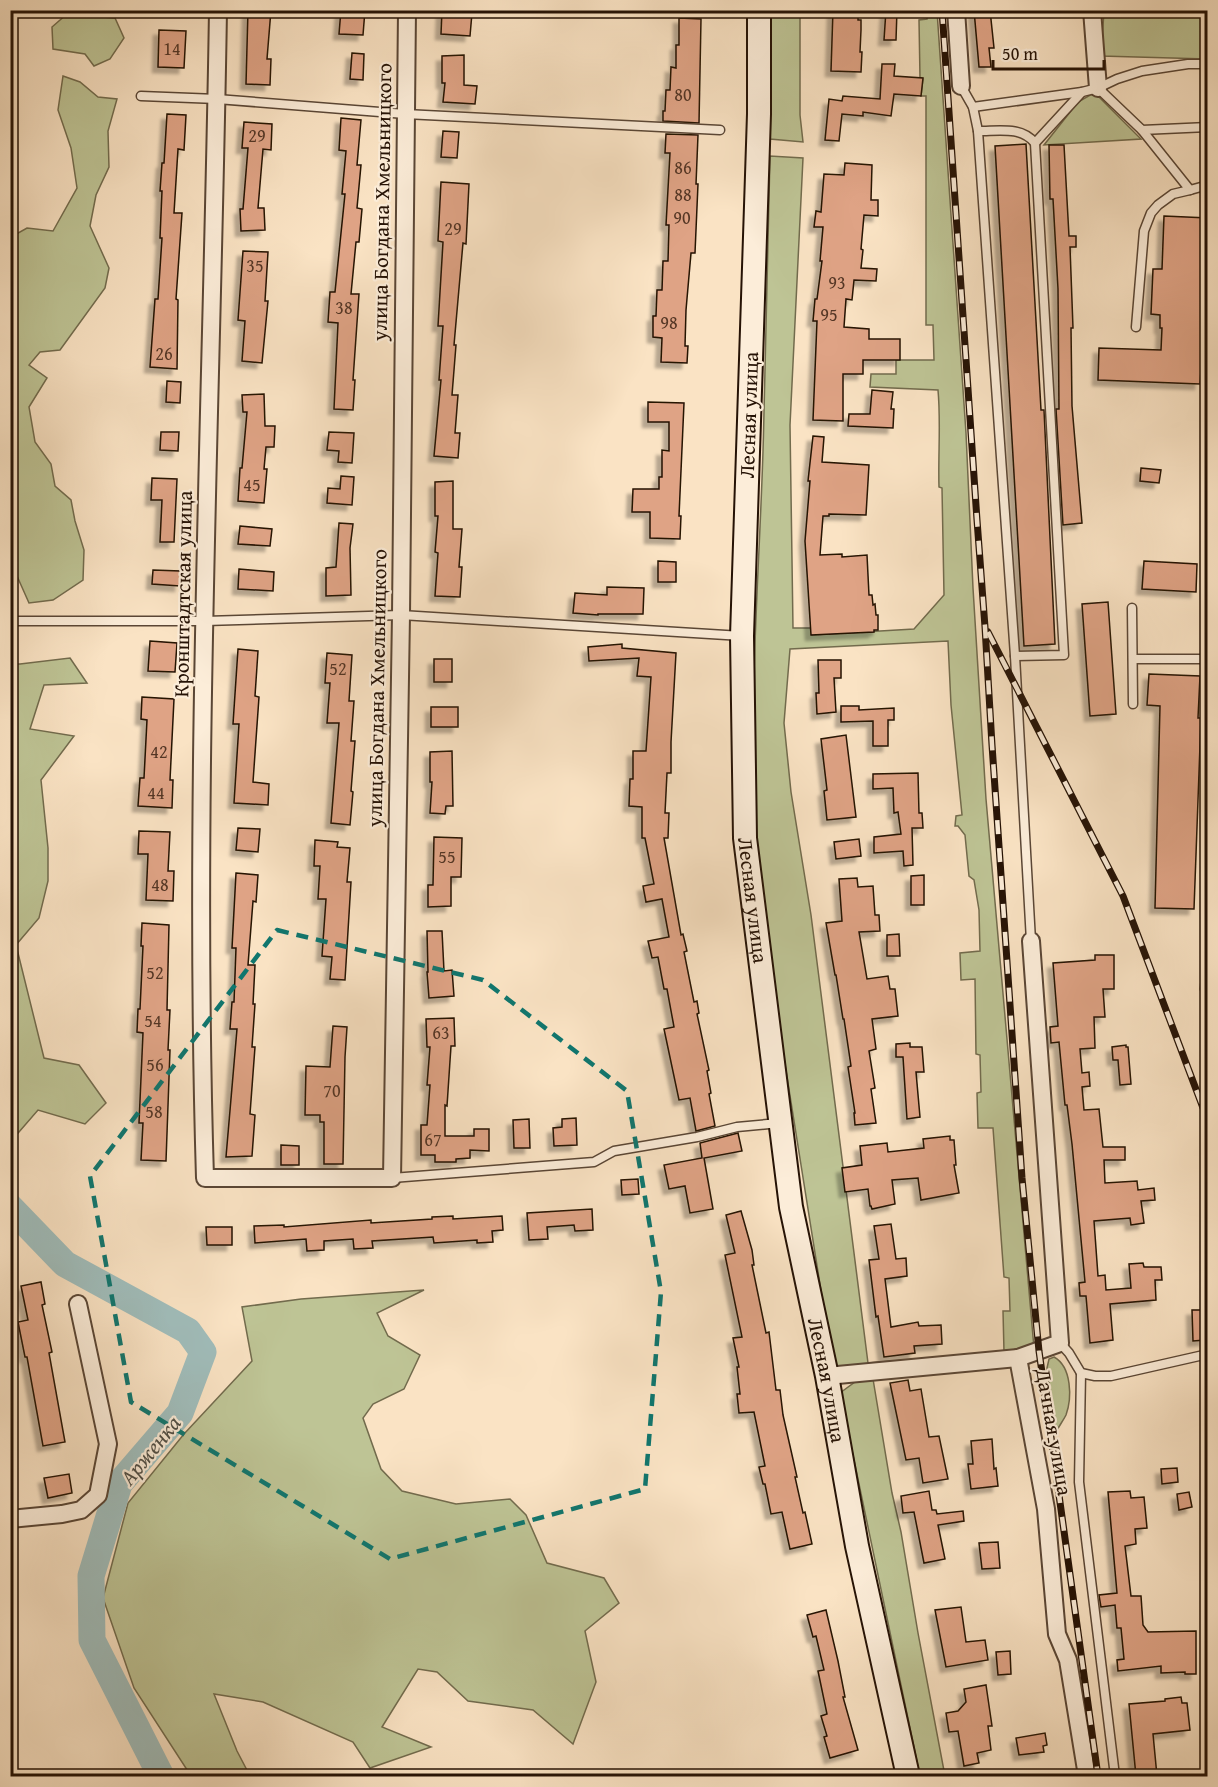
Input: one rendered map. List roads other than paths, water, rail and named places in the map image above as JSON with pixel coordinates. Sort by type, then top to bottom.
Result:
[{"type":"street","name":"Кронштадтская улица","points":[[218,10],[205,621],[201,972],[205,1178],[393,1178]]},
{"type":"street","name":"улица Богдана Хмельницкого","points":[[393,1178],[407,10]]},
{"type":"street","name":"Лесная улица","points":[[759,10],[759,114],[742,636],[745,838],[791,1207],[827,1376],[857,1546],[908,1776]]},
{"type":"street","points":[[956,10],[962,86]]},
{"type":"street","points":[[1090,90],[1092,10]]},
{"type":"street","name":"Дачная улица","points":[[1031,941],[1060,1343],[1018,1358],[1046,1509],[1057,1634],[1068,1659],[1087,1776]]},
{"type":"street","points":[[10,1519],[81,1510],[98,1495],[108,1444],[78,1304]]},
{"type":"street","points":[[827,1376],[1018,1358]]},
{"type":"lane","points":[[973,107],[1090,90],[1142,71],[1208,64]]},
{"type":"lane","points":[[962,86],[973,107],[978,131],[1015,656],[1031,941]]},
{"type":"lane","points":[[1090,90],[1142,130],[1190,190]]},
{"type":"lane","points":[[1035,143],[1090,90]]},
{"type":"lane","points":[[141,96],[217,99],[405,114],[720,130]]},
{"type":"lane","points":[[1142,130],[1208,127]]},
{"type":"lane","points":[[978,131],[1018,131],[1027,135],[1035,143],[1064,655],[1015,656]]},
{"type":"lane","points":[[1136,327],[1144,231],[1151,213],[1173,194],[1208,185]]},
{"type":"lane","points":[[1132,608],[1133,704]]},
{"type":"lane","points":[[10,621],[205,621],[401,615],[742,636]]},
{"type":"lane","points":[[1133,660],[1208,659]]},
{"type":"lane","points":[[1208,953],[1206,988],[1208,1001]]},
{"type":"lane","points":[[393,1178],[594,1162],[614,1151],[697,1137],[737,1127],[780,1123]]},
{"type":"lane","points":[[1060,1343],[1081,1372],[1079,1482],[1115,1776]]},
{"type":"lane","points":[[1081,1372],[1095,1376],[1111,1376],[1208,1354]]},
{"type":"waterway","name":"Арженка","points":[[10,1207],[65,1264],[188,1331],[203,1352],[180,1413],[119,1484],[91,1576],[92,1640],[161,1776]]},
{"type":"railway","points":[[942,10],[1022,1178],[1039,1351],[1098,1776]]},
{"type":"railway","points":[[988,632],[1123,896],[1208,1121]]}]
